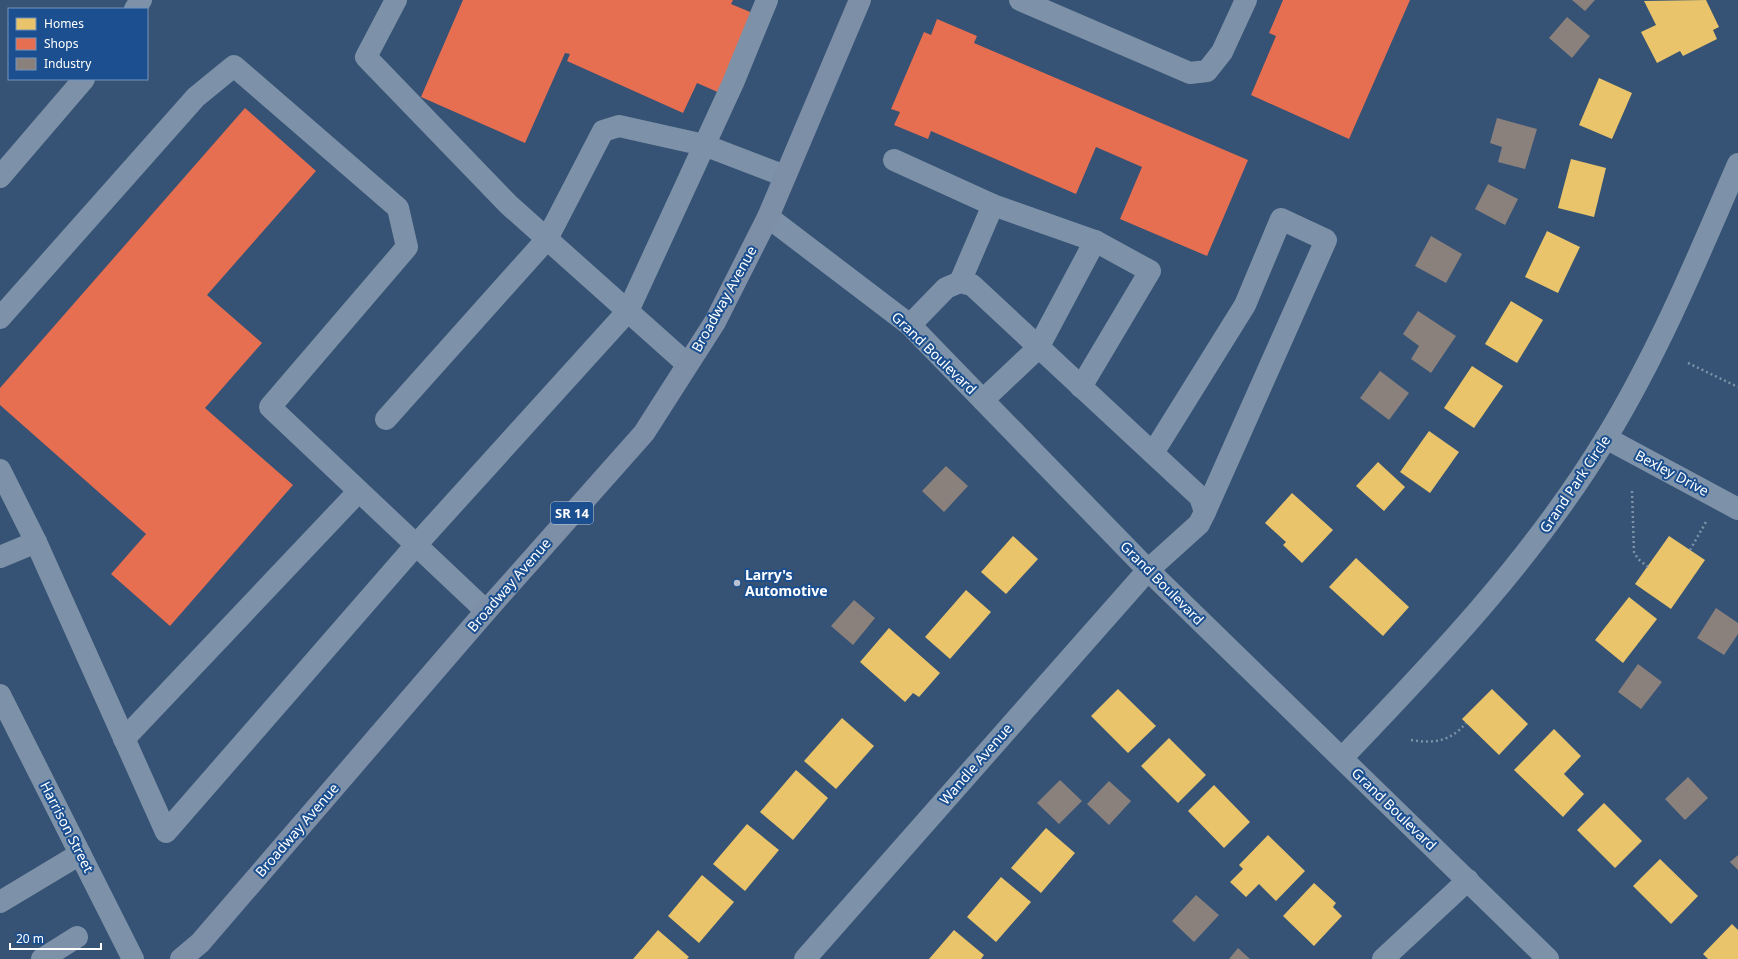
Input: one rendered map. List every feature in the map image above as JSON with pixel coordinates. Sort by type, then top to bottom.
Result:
[{"type":"main road","name":"Broadway Avenue","points":[[181,959],[200,943],[486,611],[644,433],[714,322],[768,217],[860,0]]},
{"type":"street","points":[[396,0],[366,57],[509,205],[687,364]]},
{"type":"street","points":[[0,470],[36,542],[166,832],[416,545],[628,312],[733,83],[768,0]]},
{"type":"street","points":[[1020,0],[1190,73],[1207,71],[1222,52],[1241,2]]},
{"type":"street","points":[[0,318],[196,97],[234,66],[398,208],[407,247],[270,407],[358,492],[486,611]]},
{"type":"street","points":[[0,177],[83,80]]},
{"type":"street","points":[[386,420],[547,239],[603,131],[620,126],[704,145],[785,176]]},
{"type":"street","points":[[894,160],[993,205],[1095,241],[1150,271],[1081,387]]},
{"type":"street","name":"Grand Park Circle","points":[[1342,758],[1476,616],[1542,534],[1606,438],[1649,361],[1684,288],[1738,164]]},
{"type":"street","points":[[960,282],[993,205]]},
{"type":"street","name":"Grand Boulevard","points":[[768,217],[910,325],[1148,570],[1548,959]]},
{"type":"street","name":"Wandle Avenue","points":[[805,959],[1148,570],[1199,524],[1326,240],[1281,219],[1245,305],[1153,453]]},
{"type":"street","points":[[983,400],[1038,348],[1095,241]]},
{"type":"street","points":[[910,325],[946,288],[960,282],[972,285],[1200,497],[1205,512]]},
{"type":"street","name":"Bexley Drive","points":[[1606,438],[1729,504]]},
{"type":"street","points":[[124,739],[358,492]]},
{"type":"street","points":[[0,557],[36,542]]},
{"type":"street","name":"Harrison Street","points":[[0,695],[133,959]]},
{"type":"street","points":[[0,902],[80,854]]},
{"type":"street","points":[[1383,959],[1468,880]]},
{"type":"street","points":[[42,959],[77,937]]},
{"type":"path","points":[[1688,363],[1738,388]]},
{"type":"path","points":[[1632,491],[1634,552],[1638,559],[1648,567]]},
{"type":"path","points":[[1690,550],[1729,504]]},
{"type":"path","points":[[1411,740],[1436,742],[1446,739],[1455,734],[1466,723]]},
{"type":"building: Homes","points":[[1706,0],[1719,27],[1713,30],[1717,39],[1683,56],[1680,51],[1657,63],[1641,32],[1656,25],[1644,1]]},
{"type":"building: Homes","points":[[1599,78],[1632,93],[1612,139],[1579,125]]},
{"type":"building: Homes","points":[[1571,159],[1606,168],[1594,217],[1558,208]]},
{"type":"building: Homes","points":[[1547,231],[1580,247],[1558,293],[1525,277]]},
{"type":"building: Homes","points":[[1511,301],[1543,320],[1517,363],[1485,344]]},
{"type":"building: Homes","points":[[1472,366],[1503,386],[1474,428],[1444,408]]},
{"type":"building: Homes","points":[[1429,431],[1459,452],[1430,493],[1400,472]]},
{"type":"building: Homes","points":[[1378,462],[1405,487],[1384,511],[1356,486]]},
{"type":"building: Homes","points":[[1292,493],[1333,530],[1302,563],[1283,545],[1286,542],[1265,523]]},
{"type":"building: Homes","points":[[1013,536],[1038,559],[1006,594],[981,572]]},
{"type":"building: Homes","points":[[1669,536],[1705,560],[1671,609],[1635,584]]},
{"type":"building: Homes","points":[[1356,558],[1409,607],[1383,636],[1329,587]]},
{"type":"building: Homes","points":[[966,590],[991,612],[950,659],[925,637]]},
{"type":"building: Homes","points":[[1629,597],[1657,619],[1623,663],[1595,640]]},
{"type":"building: Homes","points":[[889,628],[940,673],[919,697],[913,693],[905,702],[860,662]]},
{"type":"building: Homes","points":[[1118,689],[1156,726],[1128,753],[1091,716]]},
{"type":"building: Homes","points":[[1492,689],[1528,724],[1499,755],[1462,719]]},
{"type":"building: Homes","points":[[842,718],[874,746],[836,789],[804,761]]},
{"type":"building: Homes","points":[[1554,729],[1581,756],[1564,774],[1584,794],[1563,817],[1514,770]]},
{"type":"building: Homes","points":[[1169,738],[1206,775],[1178,803],[1141,766]]},
{"type":"building: Homes","points":[[796,770],[828,798],[793,840],[760,812]]},
{"type":"building: Homes","points":[[1214,785],[1250,822],[1224,848],[1188,811]]},
{"type":"building: Homes","points":[[1604,803],[1642,841],[1615,868],[1577,830]]},
{"type":"building: Homes","points":[[747,824],[779,850],[745,891],[713,864]]},
{"type":"building: Homes","points":[[1046,828],[1075,853],[1041,893],[1011,868]]},
{"type":"building: Homes","points":[[1268,835],[1305,871],[1276,901],[1259,884],[1246,897],[1230,882],[1243,869],[1239,865]]},
{"type":"building: Homes","points":[[1660,859],[1698,896],[1671,924],[1633,886]]},
{"type":"building: Homes","points":[[702,875],[734,902],[699,943],[668,916]]},
{"type":"building: Homes","points":[[1001,877],[1031,902],[996,942],[967,917]]},
{"type":"building: Homes","points":[[1314,883],[1336,903],[1333,907],[1342,916],[1314,946],[1283,916]]},
{"type":"building: Homes","points":[[1732,924],[1738,930],[1738,959],[1708,959],[1703,954]]},
{"type":"building: Homes","points":[[658,930],[689,957],[687,959],[633,959]]},
{"type":"building: Homes","points":[[954,930],[984,955],[981,959],[929,959]]},
{"type":"building: Shops","points":[[463,0],[733,0],[731,4],[755,14],[720,93],[697,83],[683,113],[567,61],[570,54],[565,53],[525,143],[421,97]]},
{"type":"building: Shops","points":[[1283,0],[1410,0],[1349,139],[1251,95],[1276,36],[1269,33]]},
{"type":"building: Shops","points":[[937,19],[977,36],[974,43],[1248,160],[1207,256],[1120,219],[1142,167],[1096,147],[1076,194],[931,131],[928,139],[894,125],[900,112],[891,109],[924,32],[931,35]]},
{"type":"building: Shops","points":[[245,108],[316,171],[207,295],[262,343],[205,408],[293,485],[170,626],[111,574],[146,534],[0,405],[0,388]]},
{"type":"building: Industry","points":[[1572,0],[1595,0],[1585,11]]},
{"type":"building: Industry","points":[[1567,17],[1590,36],[1572,58],[1549,38]]},
{"type":"building: Industry","points":[[1497,118],[1537,129],[1525,169],[1498,162],[1502,147],[1490,143]]},
{"type":"building: Industry","points":[[1488,184],[1518,199],[1505,225],[1475,209]]},
{"type":"building: Industry","points":[[1431,236],[1462,254],[1446,283],[1415,266]]},
{"type":"building: Industry","points":[[1418,311],[1456,336],[1431,373],[1411,359],[1419,346],[1403,334]]},
{"type":"building: Industry","points":[[1380,371],[1409,393],[1389,420],[1360,398]]},
{"type":"building: Industry","points":[[946,466],[968,486],[944,512],[922,491]]},
{"type":"building: Industry","points":[[854,600],[875,618],[853,645],[831,626]]},
{"type":"building: Industry","points":[[1716,608],[1738,623],[1738,634],[1724,655],[1697,638]]},
{"type":"building: Industry","points":[[1638,664],[1662,682],[1641,709],[1618,692]]},
{"type":"building: Industry","points":[[1688,777],[1708,798],[1685,820],[1665,799]]},
{"type":"building: Industry","points":[[1060,780],[1082,801],[1059,824],[1037,803]]},
{"type":"building: Industry","points":[[1109,781],[1131,801],[1109,825],[1087,804]]},
{"type":"building: Industry","points":[[1738,855],[1738,870],[1730,862]]},
{"type":"building: Industry","points":[[1196,895],[1219,915],[1194,942],[1172,921]]},
{"type":"building: Industry","points":[[1238,948],[1250,959],[1229,959]]},
{"type":"place","name":"Larry's Automotive","points":[[737,583]]}]
